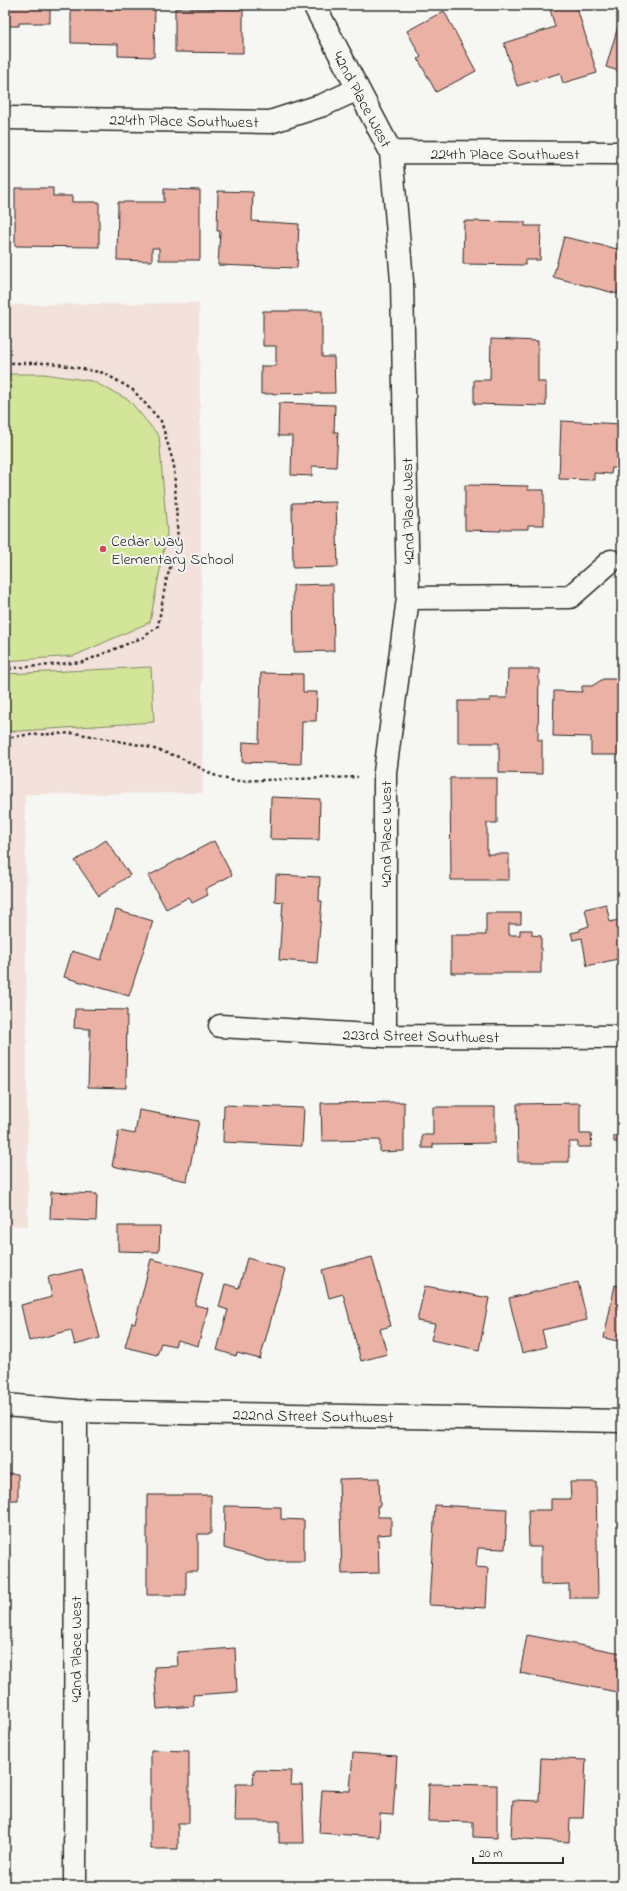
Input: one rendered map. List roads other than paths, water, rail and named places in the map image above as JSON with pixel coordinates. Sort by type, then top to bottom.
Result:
[{"type":"street","name":"42nd Place West","points":[[314,5],[392,152],[402,281],[408,598],[385,772],[385,1036]]},
{"type":"street","name":"224th Place Southwest","points":[[5,118],[270,122],[323,105],[358,88]]},
{"type":"street","name":"224th Place Southwest","points":[[392,152],[619,153]]},
{"type":"street","points":[[408,598],[570,597],[611,561]]},
{"type":"street","name":"223rd Street Southwest","points":[[220,1026],[385,1036],[622,1037]]},
{"type":"street","name":"222nd Street Southwest","points":[[5,1405],[76,1411],[622,1421]]},
{"type":"street","name":"42nd Place West","points":[[75,1886],[76,1411]]},
{"type":"place","name":"Cedar Way Elementary School","points":[[103,549]]}]
